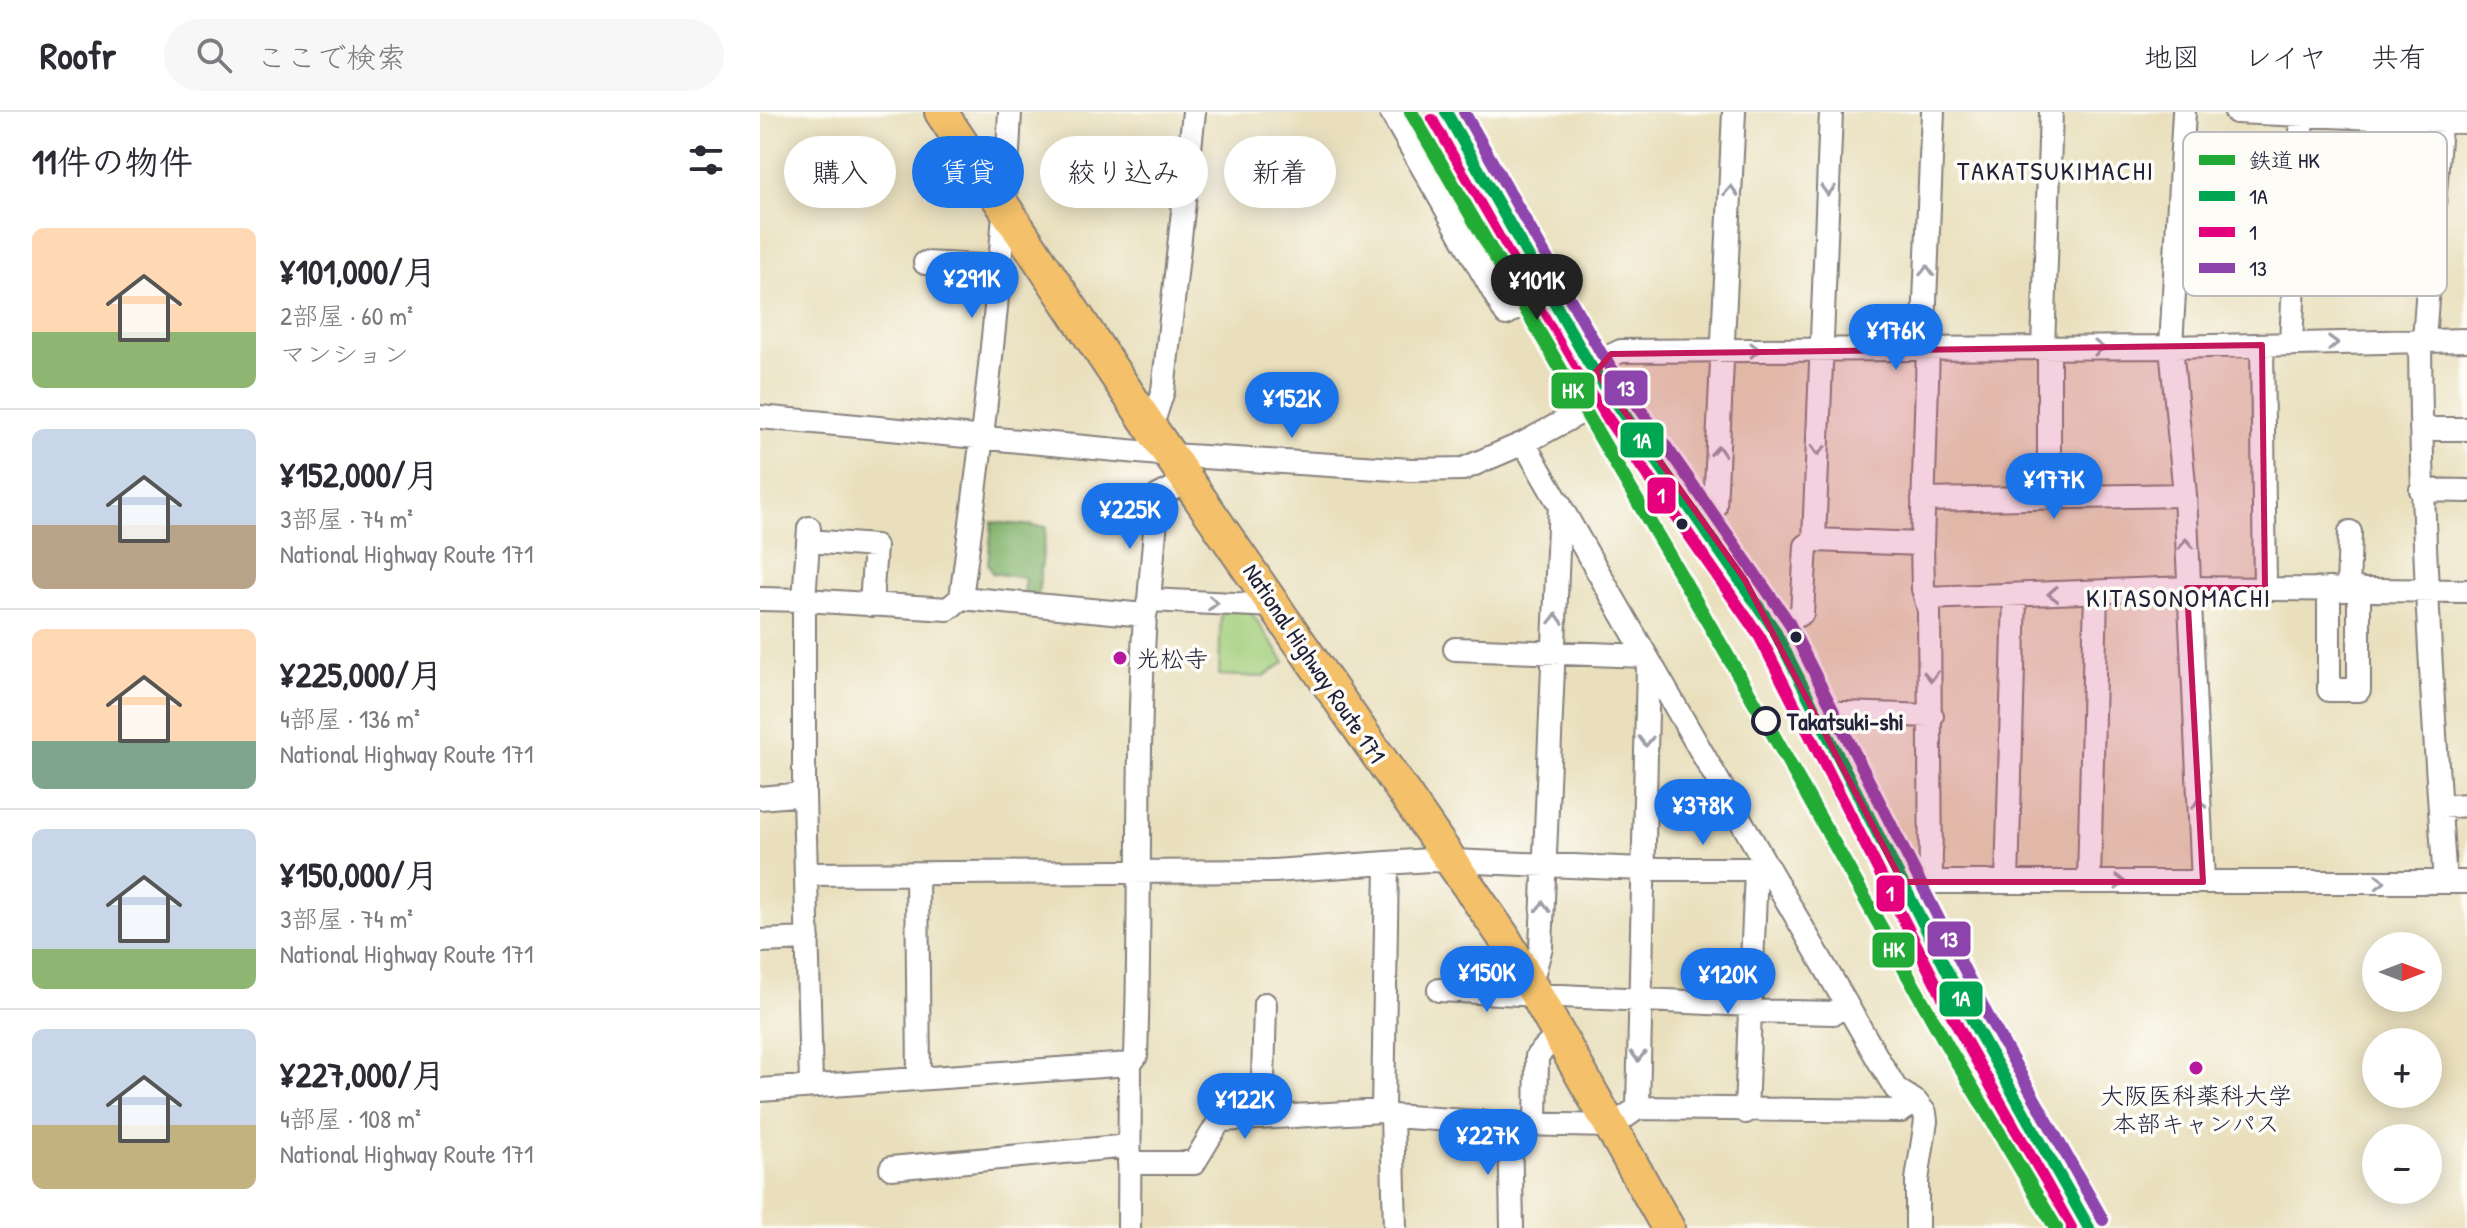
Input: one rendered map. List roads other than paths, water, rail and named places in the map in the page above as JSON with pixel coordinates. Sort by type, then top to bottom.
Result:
[{"type":"highway","name":"National Highway Route 171","points":[[941,112],[957,136]]},
{"type":"highway","name":"National Highway Route 171","points":[[1007,208],[1151,428],[1452,861],[1560,1032],[1668,1228]]},
{"type":"street","points":[[1009,136],[1010,112]]},
{"type":"street","points":[[1151,428],[1163,391],[1194,112]]},
{"type":"street","points":[[1391,112],[1506,314],[1545,291]]},
{"type":"street","points":[[1446,112],[1545,291],[1611,396],[1745,580],[1774,629],[1974,1024],[2089,1228]]},
{"type":"street","points":[[1702,523],[1715,507],[1734,112]]},
{"type":"street","points":[[1814,540],[1831,112]]},
{"type":"street","points":[[1931,882],[1932,716],[1922,544],[1933,112]]},
{"type":"street","points":[[2049,498],[2046,348],[2051,112]]},
{"type":"street","points":[[2184,112],[2171,347],[2185,495],[2203,882]]},
{"type":"street","points":[[2236,112],[2441,117],[2467,122]]},
{"type":"street","points":[[760,599],[948,609],[961,598],[983,438],[1006,208]]},
{"type":"street","points":[[925,263],[1001,267]]},
{"type":"street","points":[[2291,344],[2293,296]]},
{"type":"street","points":[[1902,882],[2456,882],[2440,807],[2425,590],[2421,429],[2426,296]]},
{"type":"street","points":[[1596,372],[1606,358],[1621,351],[2171,347],[2467,340]]},
{"type":"street","points":[[2262,345],[2265,588]]},
{"type":"street","points":[[760,417],[983,438],[1180,468],[1463,469],[1524,443],[1611,396]]},
{"type":"street","points":[[2421,429],[2467,429]]},
{"type":"street","points":[[1524,443],[1761,870],[1846,1003],[1896,1089],[1916,1102],[1925,1113],[1917,1180],[1917,1228]]},
{"type":"street","points":[[1129,1228],[1130,1064],[1136,1056],[1138,872],[1147,608],[1158,496],[1180,468]]},
{"type":"street","points":[[2421,490],[2467,491]]},
{"type":"street","points":[[1923,500],[2185,495]]},
{"type":"street","points":[[1534,988],[1541,947],[1560,504]]},
{"type":"street","points":[[2346,589],[2350,532]]},
{"type":"street","points":[[811,1086],[804,794],[804,600],[809,534],[875,546],[871,605]]},
{"type":"street","points":[[1774,629],[1802,613],[1806,546],[1814,540],[1922,544]]},
{"type":"street","points":[[1926,598],[2187,588],[2467,591]]},
{"type":"street","points":[[2089,882],[2096,592]]},
{"type":"street","points":[[2007,882],[2015,596]]},
{"type":"street","points":[[961,598],[1147,608],[1276,606]]},
{"type":"street","points":[[1455,649],[1646,660]]},
{"type":"street","points":[[1638,1108],[1646,660]]},
{"type":"street","points":[[1814,712],[1932,716]]},
{"type":"street","points":[[760,798],[804,794]]},
{"type":"street","points":[[2440,807],[2467,805]]},
{"type":"street","points":[[806,874],[1274,871],[1452,861],[1643,869],[1761,870]]},
{"type":"street","points":[[1387,863],[1388,1114],[1395,1228]]},
{"type":"street","points":[[1746,1112],[1750,1008],[1761,870]]},
{"type":"street","points":[[917,874],[919,1077]]},
{"type":"street","points":[[760,941],[808,939]]},
{"type":"street","points":[[1439,990],[1534,988],[1834,1013],[1846,1003]]},
{"type":"street","points":[[1262,1117],[1265,1004]]},
{"type":"street","points":[[1536,1124],[1537,1056],[1560,1032]]},
{"type":"street","points":[[760,1090],[1130,1064]]},
{"type":"street","points":[[891,1168],[1129,1155],[1194,1163],[1220,1120],[1262,1117],[1388,1114],[1510,1124],[1612,1126],[1638,1108],[1746,1112],[1901,1111],[1916,1102]]},
{"type":"street","points":[[1510,1124],[1512,1228]]},
{"type":"rail line","name":"HK","points":[[1411,112],[1766,722],[1948,1047],[2056,1228]]},
{"type":"place","name":"光松寺","points":[[1120,658]]},
{"type":"place","name":"Takatsuki-shi","points":[[1766,721]]},
{"type":"place","name":"大阪医科薬科大学 本部キャンパス","points":[[2196,1068]]},
{"type":"district","name":"TAKATSUKIMACHI","points":[[2056,170]]},
{"type":"district","name":"KITASONOMACHI","points":[[2179,597]]}]
